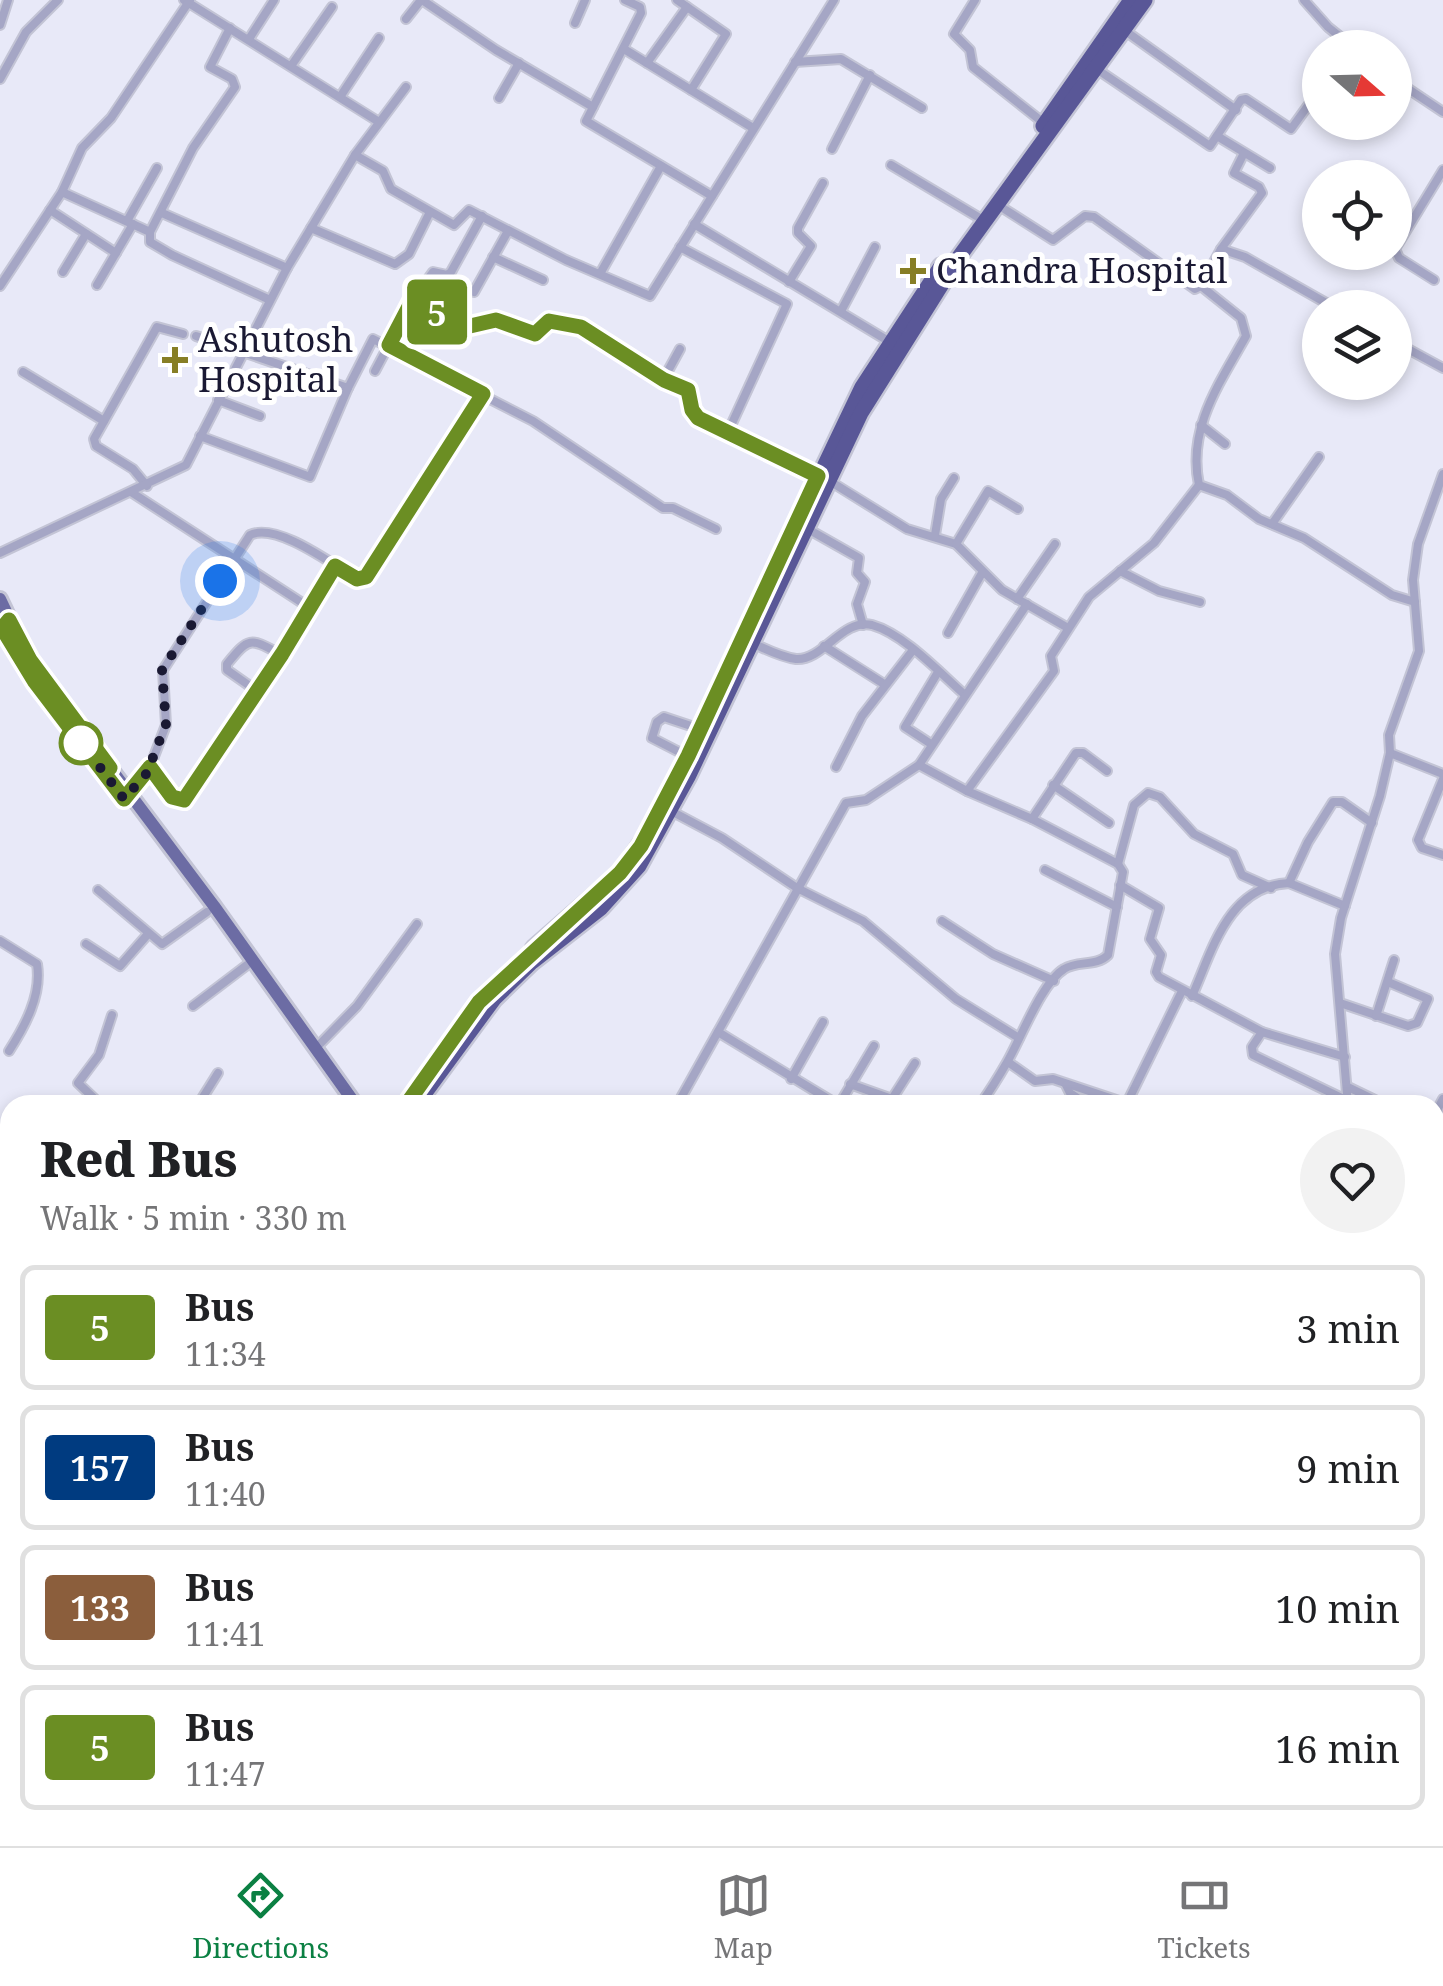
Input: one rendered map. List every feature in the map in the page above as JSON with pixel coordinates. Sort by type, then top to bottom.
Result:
[{"type":"highway","points":[[413,1095],[479,1002],[620,873],[641,846],[823,478],[862,387],[1131,0]]},
{"type":"highway","points":[[423,1095],[494,999],[532,962],[601,908],[639,866],[671,811],[752,643],[806,528],[823,478],[900,348],[1145,0]]},
{"type":"main road","points":[[2,617],[339,1095]]},
{"type":"main road","points":[[126,796],[349,1095]]},
{"type":"street","points":[[0,25],[8,0]]},
{"type":"street","points":[[0,79],[30,27],[58,0]]},
{"type":"street","points":[[249,39],[274,0]]},
{"type":"street","points":[[406,19],[421,0],[594,107]]},
{"type":"street","points":[[575,23],[585,0]]},
{"type":"street","points":[[625,0],[642,10],[586,121],[712,196]]},
{"type":"street","points":[[676,0],[726,36],[691,90]]},
{"type":"street","points":[[696,13],[703,0]]},
{"type":"street","points":[[355,155],[383,171],[391,189],[456,226],[467,211],[482,216],[566,260],[650,296],[834,0]]},
{"type":"street","points":[[975,0],[954,34],[970,50],[974,67],[1044,124]]},
{"type":"street","points":[[1304,0],[1332,30]]},
{"type":"street","points":[[0,286],[62,192],[82,148],[111,118],[187,1],[379,122]]},
{"type":"street","points":[[647,63],[687,6]]},
{"type":"street","points":[[291,66],[332,7]]},
{"type":"street","points":[[230,28],[210,68],[232,79],[235,86],[193,148],[150,232],[152,245],[270,300]]},
{"type":"street","points":[[1124,30],[1236,110]]},
{"type":"street","points":[[340,97],[379,38]]},
{"type":"street","points":[[624,49],[753,128]]},
{"type":"street","points":[[795,62],[837,58],[922,108]]},
{"type":"street","points":[[499,98],[519,63]]},
{"type":"street","points":[[1098,70],[1210,146],[1241,100],[1291,129],[1302,114]]},
{"type":"street","points":[[832,150],[870,75]]},
{"type":"street","points":[[0,553],[186,465],[287,268],[355,155],[406,88]]},
{"type":"street","points":[[1412,91],[1443,112]]},
{"type":"street","points":[[1217,136],[1270,168]]},
{"type":"street","points":[[998,204],[1054,240],[1084,216],[1094,218],[1196,289],[1262,193],[1259,187],[1234,173],[1244,152]]},
{"type":"street","points":[[890,165],[978,217]]},
{"type":"street","points":[[600,272],[661,166]]},
{"type":"street","points":[[97,285],[157,168]]},
{"type":"street","points":[[1434,280],[1400,258],[1396,249],[1443,170]]},
{"type":"street","points":[[789,282],[812,246],[798,228],[824,183]]},
{"type":"street","points":[[62,192],[150,232]]},
{"type":"street","points":[[50,210],[116,253]]},
{"type":"street","points":[[162,212],[287,268]]},
{"type":"street","points":[[311,228],[396,264],[410,254],[430,212]]},
{"type":"street","points":[[375,371],[412,301],[433,272],[450,272],[482,216]]},
{"type":"street","points":[[694,224],[890,342]]},
{"type":"street","points":[[474,292],[508,230]]},
{"type":"street","points":[[64,272],[86,234]]},
{"type":"street","points":[[841,311],[876,247]]},
{"type":"street","points":[[680,248],[788,304],[728,432]]},
{"type":"street","points":[[1221,249],[1246,257],[1303,290]]},
{"type":"street","points":[[493,257],[543,280]]},
{"type":"street","points":[[1199,485],[1193,458],[1200,424],[1246,336],[1241,318],[1201,286]]},
{"type":"street","points":[[412,301],[470,326],[496,320],[535,334],[549,321],[581,327],[664,380],[688,390],[698,418],[823,478],[896,523],[956,544],[982,573],[1068,628]]},
{"type":"street","points":[[146,486],[133,469],[94,443],[157,327],[183,334]]},
{"type":"street","points":[[196,336],[348,388]]},
{"type":"street","points":[[200,436],[309,478],[370,340],[389,345],[533,421],[663,508],[672,508],[716,529]]},
{"type":"street","points":[[664,380],[680,349]]},
{"type":"street","points":[[1412,351],[1443,368]]},
{"type":"street","points":[[24,372],[104,422]]},
{"type":"street","points":[[126,796],[150,767],[166,724],[162,670],[250,535],[258,531],[298,544],[357,579],[366,577],[483,394]]},
{"type":"street","points":[[218,400],[260,416]]},
{"type":"street","points":[[1200,424],[1225,444]]},
{"type":"street","points":[[1272,524],[1319,457]]},
{"type":"street","points":[[1348,1095],[1336,954],[1345,906],[1390,753],[1389,735],[1419,651],[1413,580],[1418,544],[1443,474]]},
{"type":"street","points":[[935,536],[941,499],[954,478]]},
{"type":"street","points":[[1199,485],[1227,495],[1260,519],[1304,538],[1392,595],[1415,602]]},
{"type":"street","points":[[967,791],[1054,671],[1051,656],[1089,596],[1154,543],[1199,485]]},
{"type":"street","points":[[956,544],[988,491],[1018,509]]},
{"type":"street","points":[[131,492],[310,608]]},
{"type":"street","points":[[806,528],[860,561],[858,573],[864,582],[857,604],[864,625]]},
{"type":"street","points":[[1018,599],[1055,544]]},
{"type":"street","points":[[150,767],[172,797],[184,800],[282,654],[335,566]]},
{"type":"street","points":[[1120,570],[1159,591],[1200,602]]},
{"type":"street","points":[[948,633],[982,573]]},
{"type":"street","points":[[683,1095],[846,803],[866,800],[919,765],[1027,604]]},
{"type":"street","points":[[752,643],[798,659],[810,656],[844,632],[874,626],[913,650],[965,695]]},
{"type":"street","points":[[257,692],[227,670],[227,664],[245,642],[252,641],[282,654]]},
{"type":"street","points":[[824,646],[884,684]]},
{"type":"street","points":[[836,767],[862,716],[913,650]]},
{"type":"street","points":[[931,744],[906,728],[938,672]]},
{"type":"street","points":[[688,756],[652,738],[657,722],[664,717],[700,729]]},
{"type":"street","points":[[1032,819],[1079,752],[1107,771]]},
{"type":"street","points":[[1390,753],[1443,776],[1418,840],[1422,848],[1443,855]]},
{"type":"street","points":[[919,765],[1118,864],[1123,872],[1111,947],[1105,960],[1069,967],[1054,980],[987,1095]]},
{"type":"street","points":[[1054,785],[1109,823]]},
{"type":"street","points":[[1118,864],[1134,806],[1148,793],[1160,798],[1194,834],[1233,854],[1242,875],[1270,888]]},
{"type":"street","points":[[1290,883],[1308,842],[1333,802],[1342,802],[1372,823]]},
{"type":"street","points":[[671,811],[722,838],[798,888],[863,921],[956,999],[1019,1038]]},
{"type":"street","points":[[1045,870],[1117,907]]},
{"type":"street","points":[[1192,996],[1240,901],[1290,883],[1345,906]]},
{"type":"street","points":[[1120,885],[1160,908],[1150,939],[1160,955],[1156,972],[1182,991],[1262,1032],[1344,1057]]},
{"type":"street","points":[[98,890],[162,944],[208,912]]},
{"type":"street","points":[[942,921],[993,954],[1054,980]]},
{"type":"street","points":[[316,1048],[358,1006],[417,924]]},
{"type":"street","points":[[86,944],[120,966],[148,934]]},
{"type":"street","points":[[0,941],[36,964],[39,977],[25,1025],[9,1052]]},
{"type":"street","points":[[1376,1016],[1394,960]]},
{"type":"street","points":[[193,1006],[247,966]]},
{"type":"street","points":[[1340,1004],[1412,1026],[1428,1004],[1424,996],[1388,982]]},
{"type":"street","points":[[1133,1095],[1182,991]]},
{"type":"street","points":[[91,1095],[78,1083],[98,1056],[112,1015]]},
{"type":"street","points":[[791,1079],[823,1022]]},
{"type":"street","points":[[718,1032],[820,1095]]},
{"type":"street","points":[[1262,1032],[1252,1047],[1253,1055],[1332,1095]]},
{"type":"street","points":[[844,1095],[874,1046]]},
{"type":"street","points":[[1008,1062],[1036,1081],[1052,1078],[1094,1095]]},
{"type":"street","points":[[895,1095],[914,1063]]},
{"type":"street","points":[[204,1095],[218,1073]]},
{"type":"street","points":[[850,1084],[879,1095]]},
{"type":"street","points":[[1066,1085],[1073,1095]]},
{"type":"street","points":[[1348,1087],[1364,1095]]},
{"type":"bus line","name":"5","points":[[110,768],[30,660],[9,620],[2,628],[35,682],[124,799],[150,767],[172,797],[184,800],[282,654],[335,566],[357,579],[366,577],[483,394],[389,345],[412,301],[470,326],[496,320],[535,334],[549,321],[581,327],[664,380],[688,390],[698,418],[818,476],[688,756],[641,846],[620,873],[479,1002],[413,1095]]},
{"type":"place","name":"Chandra Hospital","points":[[913,271]]},
{"type":"place","name":"Ashutosh Hospital","points":[[175,360]]},
{"type":"route","points":[[81,743],[124,799],[147,773],[166,724],[162,670],[220,581]]}]
